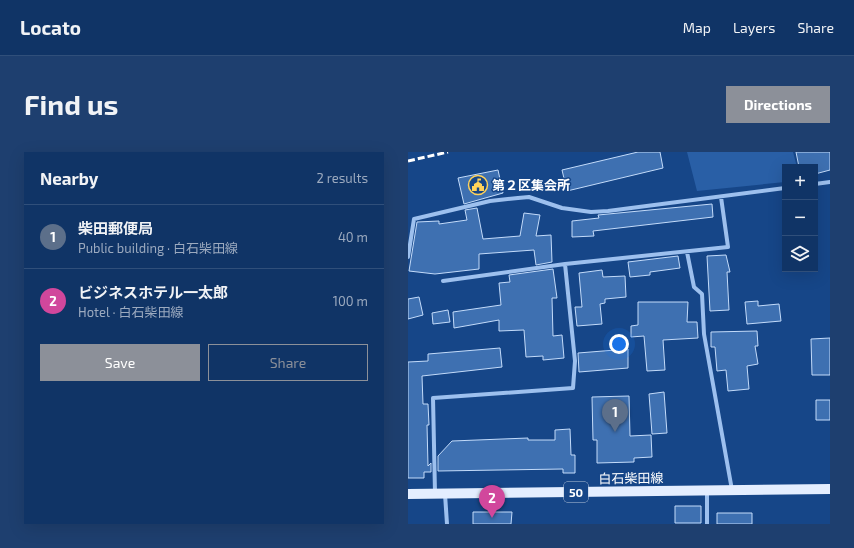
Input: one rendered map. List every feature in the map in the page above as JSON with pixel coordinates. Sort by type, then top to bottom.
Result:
[{"type":"main road","name":"白石柴田線","points":[[408,494],[830,489]]},
{"type":"street","points":[[818,184],[830,182]]},
{"type":"street","points":[[408,257],[414,219],[490,201],[529,198],[562,208],[591,212],[782,188]]},
{"type":"street","points":[[444,281],[565,264],[728,247],[721,196]]},
{"type":"street","points":[[687,252],[694,287],[702,294],[704,334],[732,490]]},
{"type":"street","points":[[447,524],[440,493],[433,398],[573,388],[575,361],[565,264]]},
{"type":"street","points":[[707,491],[707,524]]},
{"type":"shaded area","points":[[687,152],[793,152],[796,164],[782,164],[782,182],[697,191]]},
{"type":"building","points":[[638,152],[660,152],[663,168],[567,191],[562,170]]},
{"type":"building","points":[[796,152],[830,152],[830,170],[818,173],[818,164],[798,164]]},
{"type":"building","points":[[498,170],[503,193],[464,204],[458,178]]},
{"type":"building","points":[[712,204],[713,217],[593,231],[594,236],[572,237],[572,221],[599,218],[598,215]]},
{"type":"building","points":[[477,208],[483,239],[520,236],[524,213],[540,215],[536,236],[551,235],[552,262],[536,265],[534,250],[479,254],[479,269],[435,274],[409,271],[417,222],[439,221],[439,224],[467,220],[465,210]]},
{"type":"building","points":[[726,255],[730,272],[727,272],[729,310],[710,311],[707,256]]},
{"type":"building","points":[[678,256],[680,268],[650,272],[650,275],[630,277],[628,262]]},
{"type":"building","points":[[553,269],[557,298],[552,298],[553,336],[562,335],[564,358],[543,360],[543,356],[526,357],[524,330],[499,331],[499,320],[454,328],[453,312],[501,305],[499,283],[510,282],[509,275]]},
{"type":"building","points":[[602,270],[603,277],[625,276],[626,297],[605,299],[605,303],[600,304],[602,324],[577,326],[575,307],[582,307],[579,273]]},
{"type":"building","points":[[419,297],[423,315],[408,319],[408,299]]},
{"type":"building","points":[[758,301],[758,306],[779,304],[781,321],[747,324],[745,302]]},
{"type":"building","points":[[638,302],[688,302],[687,322],[697,322],[698,338],[663,340],[665,370],[647,371],[644,336],[631,337],[631,326],[638,325]]},
{"type":"building","points":[[448,310],[450,322],[433,324],[432,313]]},
{"type":"building","points":[[757,331],[758,346],[755,346],[758,364],[747,366],[749,389],[728,391],[726,370],[717,371],[715,347],[711,347],[711,332]]},
{"type":"building","points":[[830,338],[830,375],[812,375],[811,339]]},
{"type":"building","points":[[500,348],[502,367],[422,376],[423,404],[428,404],[428,466],[431,463],[431,472],[424,472],[424,478],[408,478],[408,362],[428,361],[428,354]]},
{"type":"building","points":[[628,349],[628,368],[579,372],[578,353]]},
{"type":"building","points":[[664,392],[667,433],[652,434],[649,394]]},
{"type":"building","points":[[629,396],[630,436],[651,435],[652,457],[634,458],[634,462],[597,463],[597,440],[593,440],[592,397]]},
{"type":"building","points":[[816,400],[830,400],[830,420],[816,420]]},
{"type":"building","points":[[570,429],[571,455],[575,455],[575,473],[563,473],[563,469],[438,471],[438,456],[452,441],[528,438],[528,440],[555,440],[555,430]]},
{"type":"building","points":[[675,506],[701,506],[701,523],[675,523]]},
{"type":"building","points":[[473,512],[512,512],[511,524],[473,524]]},
{"type":"building","points":[[717,513],[752,513],[752,524],[717,524]]},
{"type":"railway","points":[[408,161],[448,152]]},
{"type":"place","name":"第２区集会所","points":[[478,185]]},
{"type":"place","name":"柴田郵便局","points":[[615,432]]},
{"type":"place","name":"ビジネスホテル一太郎","points":[[492,518]]}]
